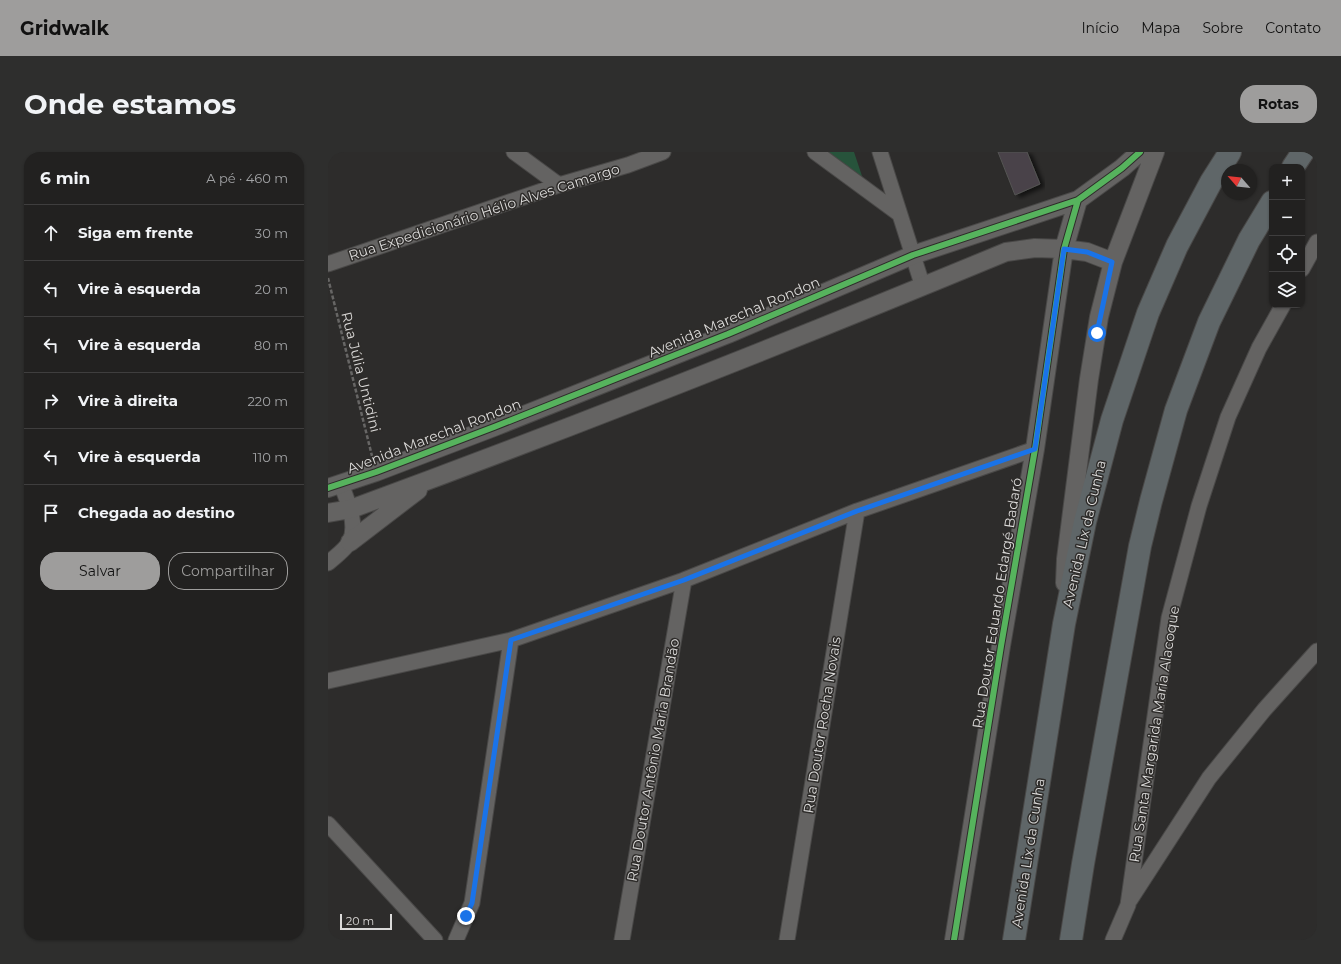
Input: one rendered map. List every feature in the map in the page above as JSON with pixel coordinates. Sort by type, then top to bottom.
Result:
[{"type":"highway","name":"Avenida Lix da Cunha","points":[[1014,940],[1064,624],[1085,522],[1110,427],[1148,313],[1177,246],[1211,182],[1230,152]]},
{"type":"highway","points":[[1295,164],[1303,152]]},
{"type":"highway","points":[[1072,940],[1083,864],[1140,546],[1151,501],[1176,410],[1209,322],[1249,240],[1269,207]]},
{"type":"street","points":[[514,152],[559,184]]},
{"type":"street","name":"Rua Expedicionário Hélio Alves Camargo","points":[[328,264],[559,184],[628,165],[663,152]]},
{"type":"street","points":[[815,152],[898,213]]},
{"type":"street","points":[[880,152],[898,213],[923,287]]},
{"type":"street","name":"Avenida Marechal Rondon","points":[[335,486],[494,427],[728,334],[913,255],[1078,200],[1122,168],[1140,152]]},
{"type":"street","points":[[1064,624],[1066,559],[1089,380],[1099,317],[1112,262],[1155,152]]},
{"type":"street","name":"Rua Doutor Eduardo Edargé Badaró","points":[[954,940],[1001,646],[1035,449],[1064,249],[1078,200]]},
{"type":"street","points":[[1305,264],[1317,244]]},
{"type":"street","points":[[328,513],[351,509],[506,452],[923,287],[1006,252],[1035,248],[1064,249],[1087,252],[1112,262]]},
{"type":"street","name":"Rua Santa Margarida Maria Alacoque","points":[[1114,940],[1128,905],[1169,618],[1199,506],[1228,417],[1259,348],[1281,308]]},
{"type":"street","points":[[728,334],[740,360]]},
{"type":"street","points":[[494,427],[506,452]]},
{"type":"street","points":[[328,682],[511,640],[684,580],[857,511],[1035,449]]},
{"type":"street","points":[[328,563],[350,542],[433,479]]},
{"type":"street","points":[[335,486],[351,509],[352,529],[350,542]]},
{"type":"street","name":"Rua Doutor Rocha Novais","points":[[787,940],[857,511]]},
{"type":"street","name":"Rua Doutor Antônio Maria Brandão","points":[[622,940],[684,580]]},
{"type":"street","points":[[456,940],[472,903],[511,640]]},
{"type":"street","points":[[1128,905],[1209,778],[1264,710],[1317,651]]},
{"type":"street","points":[[330,830],[435,940]]},
{"type":"green space","points":[[822,152],[854,152],[865,185]]},
{"type":"building","points":[[998,152],[1027,152],[1040,184],[1015,195]]},
{"type":"cycle path","points":[[328,488],[376,472],[494,427],[728,334],[913,255],[1078,200],[1122,168],[1140,152]]},
{"type":"cycle path","points":[[954,940],[1001,646],[1035,449],[1064,249],[1078,200]]},
{"type":"route","points":[[466,916],[472,903],[511,640],[684,580],[857,511],[1035,449],[1064,249],[1087,252],[1112,262],[1099,317],[1097,333]]}]
